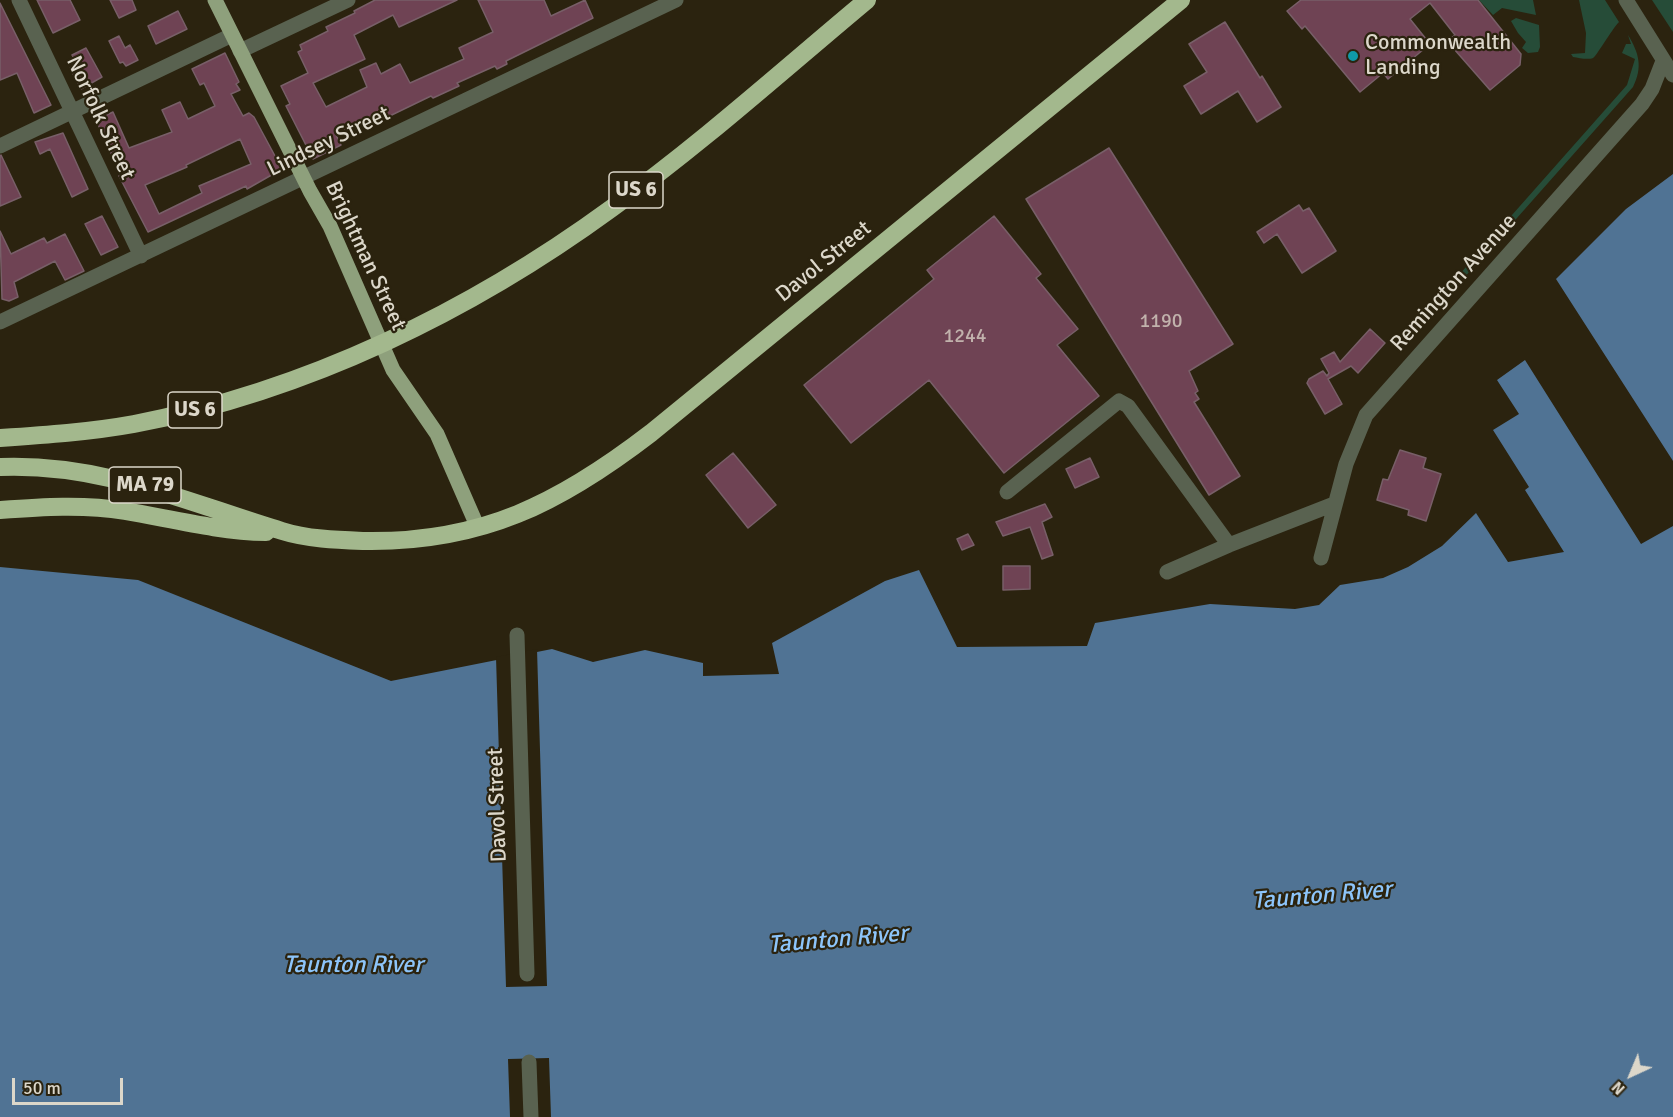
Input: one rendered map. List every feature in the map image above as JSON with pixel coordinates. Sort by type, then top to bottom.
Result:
[{"type":"highway","name":"US 6","points":[[0,438],[98,430],[202,408],[276,386],[380,343],[492,287],[600,217],[656,175],[867,0]]},
{"type":"highway","name":"Davol Street","points":[[285,532],[374,541],[433,538],[478,528],[522,513],[557,497],[629,450],[1181,0]]},
{"type":"highway","name":"MA 79","points":[[0,467],[68,469],[108,476],[151,487],[285,532]]},
{"type":"highway","points":[[0,510],[40,507],[123,510],[228,531],[285,532]]},
{"type":"main road","name":"Brightman Street","points":[[215,0],[330,226],[393,370],[438,434],[478,528]]},
{"type":"street","name":"Norfolk Street","points":[[19,0],[141,256]]},
{"type":"street","points":[[240,51],[348,0]]},
{"type":"street","points":[[1626,0],[1673,75]]},
{"type":"street","name":"Lindsey Street","points":[[0,322],[305,178],[670,1]]},
{"type":"street","points":[[0,146],[232,35]]},
{"type":"street","name":"Remington Avenue","points":[[1321,558],[1334,504],[1366,415],[1642,104],[1652,89],[1664,61]]},
{"type":"street","points":[[1007,492],[1119,401],[1128,406],[1229,545]]},
{"type":"street","points":[[1167,572],[1334,504]]},
{"type":"street","name":"Davol Street","points":[[517,635],[527,974]]},
{"type":"street","points":[[529,1062],[531,1117]]},
{"type":"green space","points":[[1479,0],[1533,0],[1536,15],[1502,8],[1493,15]]},
{"type":"green space","points":[[1579,0],[1605,0],[1619,22],[1591,59],[1573,57],[1571,54],[1585,53],[1586,33]]},
{"type":"green space","points":[[1652,0],[1673,0],[1673,32]]},
{"type":"green space","points":[[1516,18],[1539,25],[1540,47],[1538,52],[1528,53],[1522,48],[1526,42],[1511,21]]},
{"type":"green space","points":[[1628,35],[1635,48],[1639,67],[1633,87],[1447,297],[1443,297],[1443,293],[1627,85],[1635,59],[1622,53],[1626,44],[1631,44]]},
{"type":"water","points":[[1673,174],[1673,461],[1556,279],[1626,209]]},
{"type":"water","name":"Taunton River","points":[[1525,360],[1641,544],[1673,526],[1673,1117],[0,1117],[0,567],[138,580],[391,681],[552,649],[593,662],[645,650],[703,663],[703,676],[779,674],[772,643],[885,581],[919,570],[957,647],[1087,646],[1095,623],[1210,604],[1295,609],[1319,605],[1340,585],[1383,578],[1408,567],[1442,546],[1476,513],[1508,562],[1564,552],[1525,490],[1529,487],[1493,430],[1519,414],[1497,380]]},
{"type":"pier","points":[[537,649],[547,986],[506,987],[496,657]]},
{"type":"pier","points":[[549,1058],[551,1117],[510,1117],[508,1059]]},
{"type":"building","points":[[37,0],[70,0],[80,20],[53,33]]},
{"type":"building","points":[[110,0],[132,0],[136,10],[119,18]]},
{"type":"building","points":[[375,0],[457,0],[399,27],[393,15],[354,35],[365,59],[313,83],[326,107],[367,87],[360,70],[376,63],[381,74],[400,64],[410,83],[464,59],[459,48],[493,32],[478,0],[544,0],[551,16],[585,0],[593,18],[506,61],[507,64],[497,69],[495,66],[457,83],[459,86],[433,98],[431,96],[371,125],[368,120],[336,135],[341,145],[313,159],[286,106],[290,104],[281,86],[308,73],[298,52],[302,50],[300,45],[328,31],[326,27]]},
{"type":"building","points":[[1301,0],[1478,0],[1521,54],[1520,65],[1490,90],[1447,41],[1455,35],[1430,3],[1410,19],[1430,44],[1388,79],[1383,73],[1360,92],[1305,26],[1302,29],[1287,11]]},
{"type":"building","points":[[0,3],[51,105],[34,113],[17,73],[0,80]]},
{"type":"building","points":[[178,11],[187,29],[156,44],[148,26]]},
{"type":"building","points":[[1225,22],[1281,107],[1257,122],[1238,91],[1201,114],[1184,86],[1207,72],[1189,44]]},
{"type":"building","points":[[119,36],[125,48],[130,45],[138,60],[126,66],[123,62],[120,63],[109,41]]},
{"type":"building","points":[[86,48],[102,77],[81,89],[70,68],[77,64],[72,55]]},
{"type":"building","points":[[225,53],[239,82],[236,84],[240,90],[231,94],[243,116],[249,113],[254,117],[282,169],[247,189],[246,186],[148,232],[119,176],[121,175],[96,120],[113,112],[129,148],[172,132],[162,110],[180,102],[188,119],[215,106],[204,83],[200,85],[192,69]],"holes":[[[240,139],[251,164],[199,186],[202,193],[159,214],[145,185],[187,167],[186,165]]]},
{"type":"building","points":[[63,133],[88,189],[72,197],[50,149],[40,154],[35,142]]},
{"type":"building","points":[[1109,148],[1233,344],[1189,371],[1198,391],[1195,393],[1199,399],[1194,402],[1240,476],[1209,495],[1026,199]]},
{"type":"building","points":[[0,156],[21,197],[0,206]]},
{"type":"building","points":[[1299,205],[1303,211],[1309,208],[1336,251],[1302,273],[1277,234],[1264,243],[1257,232]]},
{"type":"building","points":[[102,216],[118,247],[101,255],[85,224]]},
{"type":"building","points":[[994,216],[1041,274],[1036,278],[1078,329],[1057,345],[1099,396],[1004,473],[929,380],[851,443],[804,385],[934,279],[927,270]]},
{"type":"building","points":[[0,231],[11,254],[44,238],[47,243],[65,234],[84,271],[65,280],[55,261],[14,282],[18,297],[9,301],[2,299]]},
{"type":"building","points":[[1370,329],[1385,343],[1358,373],[1351,366],[1328,379],[1342,404],[1325,414],[1307,383],[1309,379],[1323,371],[1327,376],[1329,373],[1321,359],[1334,352],[1340,362]]},
{"type":"building","points":[[1400,450],[1426,458],[1423,468],[1441,474],[1426,521],[1408,515],[1409,510],[1377,500],[1383,479],[1388,480]]},
{"type":"building","points":[[733,453],[776,505],[748,528],[706,475]]},
{"type":"building","points":[[1090,458],[1099,477],[1075,488],[1066,469]]},
{"type":"building","points":[[1045,504],[1052,517],[1042,522],[1053,555],[1042,559],[1030,527],[1003,536],[996,522]]},
{"type":"building","points":[[968,534],[974,545],[962,550],[957,539]]},
{"type":"building","points":[[1003,566],[1030,566],[1030,589],[1003,590]]},
{"type":"place","name":"Commonwealth Landing","points":[[1353,56]]}]
